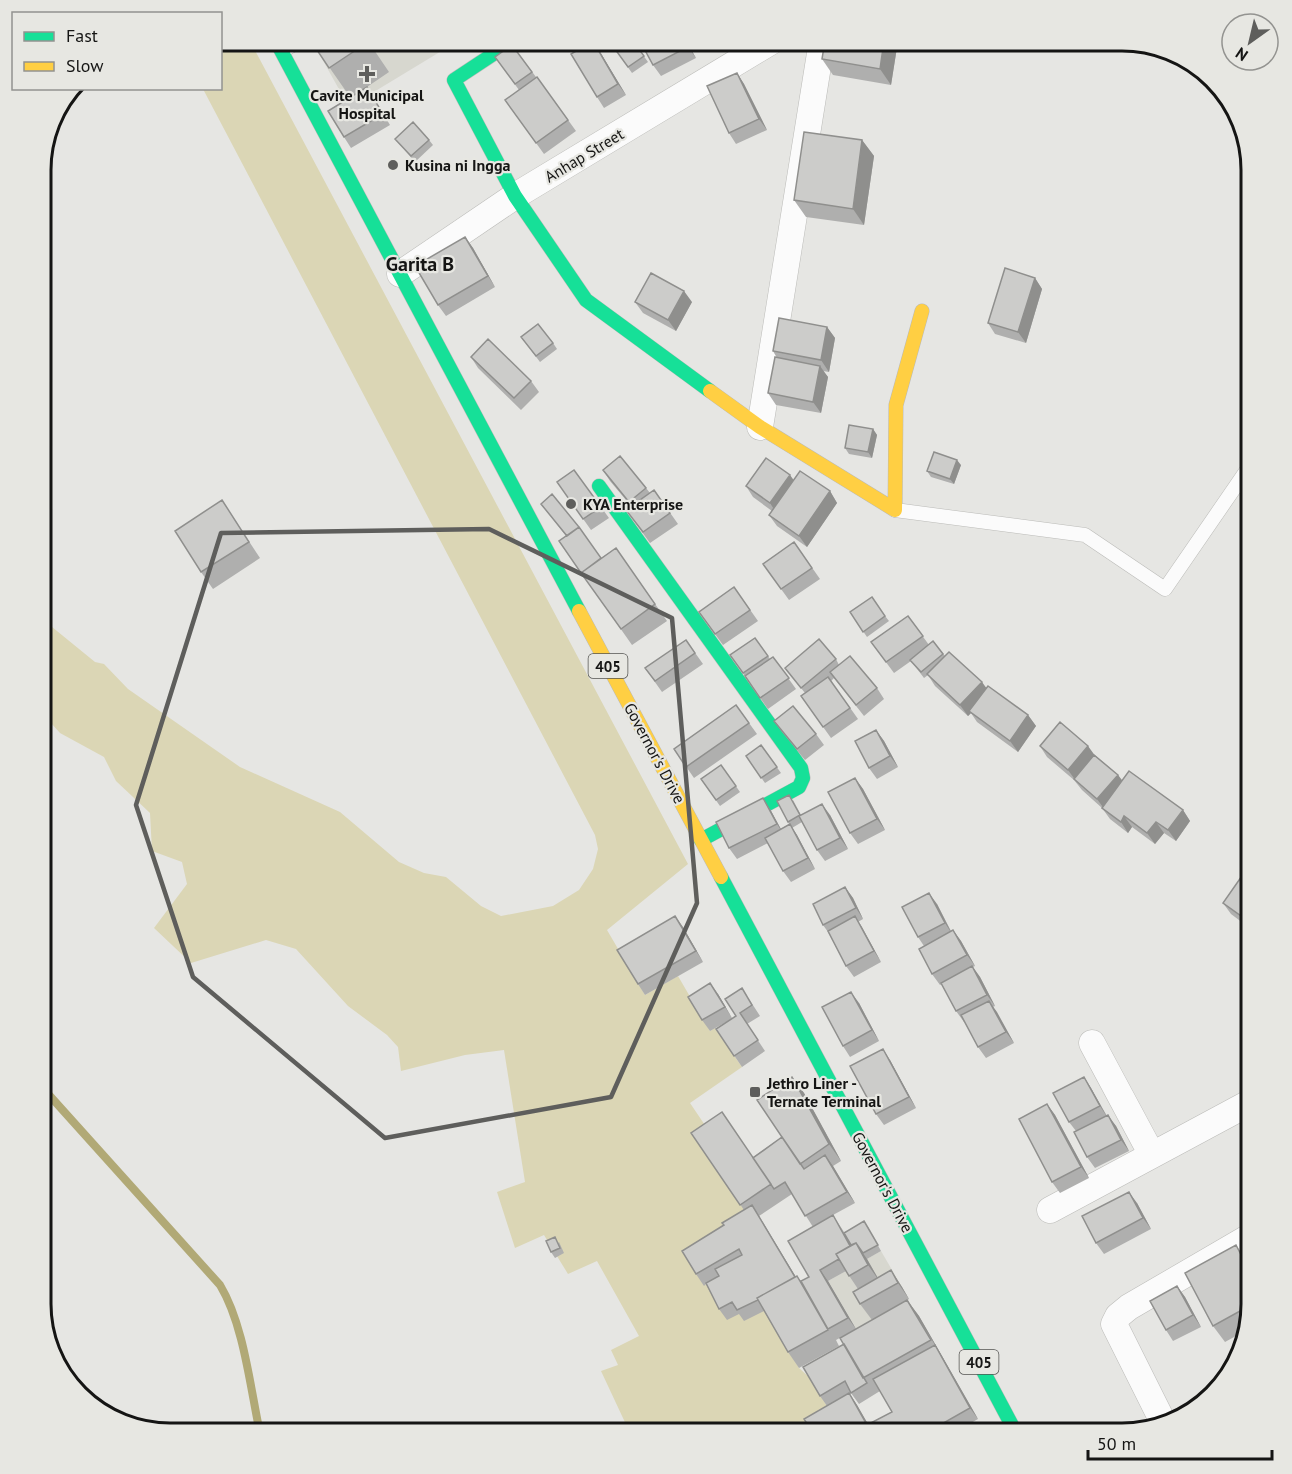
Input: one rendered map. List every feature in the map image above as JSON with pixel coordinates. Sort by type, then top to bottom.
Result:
[{"type":"main road","name":"Governor's Drive","points":[[282,51],[1010,1423]]},
{"type":"main road","points":[[498,51],[454,80],[515,196],[586,300],[760,427],[895,510],[896,405],[922,311]]},
{"type":"main road","points":[[599,486],[801,768],[803,778],[799,787],[701,840]]},
{"type":"street","name":"Anhap Street","points":[[400,274],[515,196],[755,51]]},
{"type":"street","points":[[760,427],[820,51]]},
{"type":"street","points":[[1092,1043],[1152,1155]]},
{"type":"street","points":[[1050,1210],[1241,1107]]},
{"type":"street","points":[[1160,1417],[1114,1324],[1118,1316],[1129,1307],[1241,1242]]},
{"type":"lane","points":[[895,510],[1085,535],[1165,589],[1241,479]]},
{"type":"highlighted area","points":[[489,529],[672,618],[697,903],[611,1097],[385,1138],[193,977],[136,805],[221,533]]},
{"type":"shaded area","points":[[222,51],[255,51],[688,864],[607,930],[645,995],[678,976],[710,1031],[715,1028],[742,1067],[690,1103],[715,1140],[751,1221],[704,1285],[707,1284],[740,1313],[766,1310],[799,1368],[810,1378],[834,1418],[827,1423],[625,1423],[601,1371],[618,1365],[611,1350],[639,1336],[597,1261],[568,1274],[544,1235],[515,1248],[497,1192],[525,1182],[504,1050],[465,1055],[401,1071],[398,1047],[387,1035],[348,1006],[296,949],[266,940],[191,963],[154,928],[187,884],[182,862],[152,851],[150,813],[116,781],[104,757],[60,733],[51,723],[51,626],[95,662],[104,664],[128,689],[240,767],[340,812],[399,862],[424,873],[446,877],[481,906],[501,916],[553,906],[579,890],[593,869],[598,849],[595,835],[204,90],[222,90]]},
{"type":"shaded area","name":"Cavite Municipal Hospital","points":[[318,51],[441,51],[349,107]]},
{"type":"shaded area","points":[[881,1251],[909,1299],[856,1329],[828,1281]]},
{"type":"building","points":[[318,51],[354,51],[329,68]]},
{"type":"building","points":[[504,51],[516,51],[532,72],[515,84],[495,57]]},
{"type":"building","points":[[576,51],[599,51],[618,84],[597,97],[571,54]]},
{"type":"building","points":[[616,51],[640,51],[644,56],[628,67]]},
{"type":"building","points":[[645,51],[680,51],[653,65]]},
{"type":"building","points":[[823,51],[883,51],[880,69],[822,59]]},
{"type":"building","points":[[737,73],[759,119],[729,133],[707,86]]},
{"type":"building","points":[[537,77],[568,120],[536,143],[505,100]]},
{"type":"building","points":[[367,87],[383,114],[344,137],[328,111]]},
{"type":"building","points":[[413,122],[429,140],[411,156],[395,139]]},
{"type":"building","points":[[804,132],[862,140],[853,209],[794,200]]},
{"type":"building","points":[[465,237],[488,276],[438,305],[415,266]]},
{"type":"building","points":[[1005,268],[1035,278],[1018,332],[988,323]]},
{"type":"building","points":[[651,273],[684,291],[668,320],[635,302]]},
{"type":"building","points":[[779,318],[827,327],[821,360],[773,351]]},
{"type":"building","points":[[538,324],[553,343],[536,356],[521,337]]},
{"type":"building","points":[[488,339],[531,381],[514,398],[471,357]]},
{"type":"building","points":[[775,357],[820,366],[813,402],[768,393]]},
{"type":"building","points":[[849,425],[873,429],[868,452],[845,448]]},
{"type":"building","points":[[934,452],[957,460],[950,479],[927,471]]},
{"type":"building","points":[[620,456],[646,488],[629,502],[603,470]]},
{"type":"building","points":[[766,458],[790,475],[770,503],[746,486]]},
{"type":"building","points":[[574,470],[601,507],[583,519],[557,482]]},
{"type":"building","points":[[800,471],[830,491],[799,536],[769,515]]},
{"type":"building","points":[[654,490],[670,513],[643,532],[626,510]]},
{"type":"building","points":[[552,494],[579,527],[567,536],[541,504]]},
{"type":"building","points":[[222,500],[249,542],[201,572],[175,531]]},
{"type":"building","points":[[579,527],[601,558],[581,573],[559,541]]},
{"type":"building","points":[[794,542],[812,568],[781,589],[763,564]]},
{"type":"building","points":[[616,548],[655,604],[621,629],[581,573]]},
{"type":"building","points":[[734,587],[750,610],[715,634],[699,612]]},
{"type":"building","points":[[872,597],[885,616],[863,632],[850,612]]},
{"type":"building","points":[[908,616],[923,636],[886,662],[871,642]]},
{"type":"building","points":[[755,638],[768,656],[743,673],[730,655]]},
{"type":"building","points":[[819,639],[836,659],[801,688],[785,668]]},
{"type":"building","points":[[686,640],[695,653],[655,681],[645,668]]},
{"type":"building","points":[[933,641],[943,654],[921,672],[910,660]]},
{"type":"building","points":[[949,652],[982,682],[960,705],[927,674]]},
{"type":"building","points":[[850,656],[877,688],[856,705],[830,672]]},
{"type":"building","points":[[773,657],[789,678],[760,698],[745,676]]},
{"type":"building","points":[[828,677],[850,708],[823,727],[801,696]]},
{"type":"building","points":[[988,686],[1028,715],[1010,741],[969,711]]},
{"type":"building","points":[[736,705],[749,723],[686,767],[674,749]]},
{"type":"building","points":[[793,706],[816,734],[797,749],[774,721]]},
{"type":"building","points":[[1060,722],[1088,746],[1068,770],[1040,746]]},
{"type":"building","points":[[876,730],[890,756],[869,768],[855,741]]},
{"type":"building","points":[[761,745],[777,767],[761,778],[746,756]]},
{"type":"building","points":[[1094,755],[1118,775],[1097,799],[1074,779]]},
{"type":"building","points":[[721,765],[736,786],[716,800],[701,779]]},
{"type":"building","points":[[1129,771],[1183,810],[1168,830],[1156,822],[1147,833],[1124,816],[1121,822],[1102,808]]},
{"type":"building","points":[[855,778],[877,819],[850,833],[828,792]]},
{"type":"building","points":[[789,795],[800,815],[788,822],[777,801]]},
{"type":"building","points":[[763,798],[777,824],[729,848],[716,822]]},
{"type":"building","points":[[822,804],[840,838],[817,850],[799,816]]},
{"type":"building","points":[[790,824],[808,858],[783,871],[765,838]]},
{"type":"building","points":[[1241,877],[1241,916],[1223,903]]},
{"type":"building","points":[[845,887],[856,908],[823,925],[813,904]]},
{"type":"building","points":[[929,893],[945,923],[918,937],[902,907]]},
{"type":"building","points":[[675,916],[696,951],[638,984],[617,950]]},
{"type":"building","points":[[855,916],[874,951],[846,966],[828,931]]},
{"type":"building","points":[[953,930],[967,955],[932,974],[919,949]]},
{"type":"building","points":[[972,966],[987,995],[956,1011],[941,983]]},
{"type":"building","points":[[710,983],[725,1007],[702,1020],[688,997]]},
{"type":"building","points":[[742,988],[752,1005],[740,1013],[758,1040],[734,1056],[716,1029],[736,1016],[725,999]]},
{"type":"building","points":[[851,992],[872,1030],[843,1046],[822,1007]]},
{"type":"building","points":[[989,1001],[1006,1032],[978,1047],[961,1015]]},
{"type":"building","points":[[883,1049],[909,1097],[876,1114],[850,1066]]},
{"type":"building","points":[[792,1077],[829,1144],[800,1164],[757,1100]]},
{"type":"building","points":[[1084,1077],[1100,1106],[1069,1122],[1053,1093]]},
{"type":"building","points":[[1047,1104],[1081,1167],[1052,1182],[1019,1119]]},
{"type":"building","points":[[722,1112],[771,1184],[740,1205],[691,1133]]},
{"type":"building","points":[[1108,1115],[1121,1140],[1087,1157],[1074,1132]]},
{"type":"building","points":[[782,1137],[804,1169],[825,1155],[847,1192],[805,1216],[785,1182],[774,1189],[753,1158]]},
{"type":"building","points":[[1129,1192],[1143,1218],[1096,1243],[1082,1216]]},
{"type":"building","points":[[752,1205],[795,1277],[737,1310],[732,1302],[719,1309],[706,1283],[719,1276],[715,1269],[742,1255],[739,1249],[696,1274],[682,1251]]},
{"type":"building","points":[[833,1215],[850,1246],[836,1254],[839,1259],[820,1270],[848,1318],[828,1329],[801,1281],[809,1277],[788,1241]]},
{"type":"building","points":[[864,1221],[878,1245],[863,1253],[856,1243],[851,1245],[844,1233]]},
{"type":"building","points":[[555,1237],[560,1248],[551,1252],[546,1241]]},
{"type":"building","points":[[856,1243],[868,1265],[849,1276],[836,1254]]},
{"type":"building","points":[[1236,1245],[1241,1255],[1241,1311],[1213,1326],[1185,1273]]},
{"type":"building","points":[[891,1270],[898,1283],[860,1304],[853,1292]]},
{"type":"building","points":[[797,1276],[828,1330],[788,1352],[757,1298]]},
{"type":"building","points":[[1177,1286],[1193,1315],[1166,1330],[1150,1301]]},
{"type":"building","points":[[907,1300],[931,1340],[863,1378],[840,1338]]},
{"type":"building","points":[[844,1344],[867,1383],[851,1393],[845,1381],[820,1396],[803,1367]]},
{"type":"building","points":[[935,1345],[970,1408],[944,1423],[871,1423],[892,1412],[873,1379]]},
{"type":"building","points":[[849,1393],[866,1423],[807,1423],[804,1419]]},
{"type":"waterway","points":[[51,1097],[220,1285],[241,1337],[258,1423]]},
{"type":"traffic: fast","points":[[281,51],[579,611]]},
{"type":"traffic: fast","points":[[498,51],[454,80],[515,196],[586,300],[710,391]]},
{"type":"traffic: fast","points":[[599,486],[801,768],[803,778],[799,787],[701,840]]},
{"type":"traffic: fast","points":[[721,877],[1011,1423]]},
{"type":"traffic: slow","points":[[710,391],[760,427],[895,510],[896,405],[922,311]]},
{"type":"traffic: slow","points":[[579,611],[721,877]]},
{"type":"place","name":"Cavite Municipal Hospital","points":[[367,74]]},
{"type":"place","name":"Kusina ni Ingga","points":[[393,165]]},
{"type":"place","name":"KYA Enterprise","points":[[571,504]]},
{"type":"place","name":"Jethro Liner - Ternate Terminal","points":[[755,1092]]},
{"type":"district","name":"Garita B","points":[[420,264]]}]
